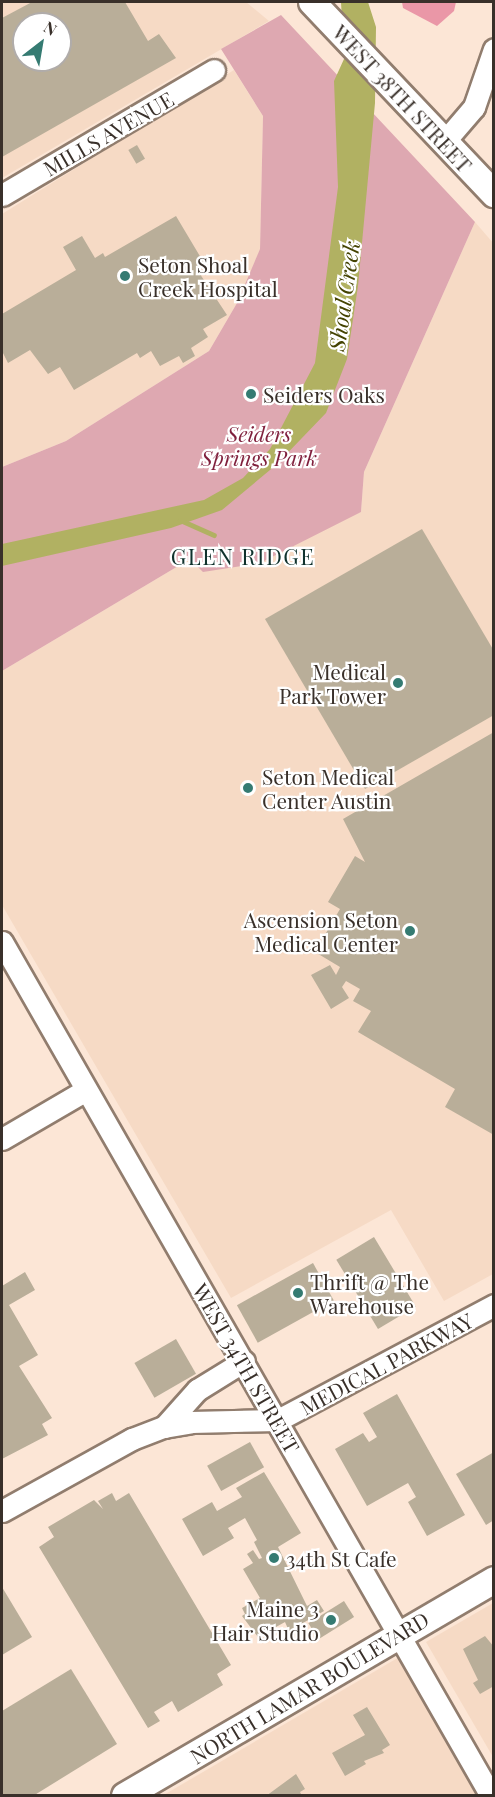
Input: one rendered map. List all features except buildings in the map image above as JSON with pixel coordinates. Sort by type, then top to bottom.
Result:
[{"type":"main road","name":"WEST 38TH STREET","points":[[312,2],[494,194]]},
{"type":"main road","name":"NORTH LAMAR BOULEVARD","points":[[125,1796],[395,1635],[494,1580]]},
{"type":"street","points":[[444,142],[474,107],[494,49]]},
{"type":"street","name":"MILLS AVENUE","points":[[2,195],[214,70]]},
{"type":"street","name":"WEST 34TH STREET","points":[[2,942],[278,1420],[395,1635],[491,1796]]},
{"type":"street","points":[[2,1139],[86,1090]]},
{"type":"street","name":"MEDICAL PARKWAY","points":[[278,1420],[494,1305]]},
{"type":"street","points":[[164,1427],[197,1390],[244,1361]]},
{"type":"street","points":[[2,1511],[132,1438],[164,1427],[191,1422],[278,1420]]},
{"type":"shaded area","points":[[2,2],[246,2],[269,21],[2,178]]},
{"type":"shaded area","points":[[402,2],[456,2],[454,11],[437,26],[403,8]]},
{"type":"shaded area","name":"Seton Shoal Creek Hospital","points":[[234,70],[263,116],[260,250],[237,303],[209,351],[66,441],[2,467],[2,214]]},
{"type":"shaded area","name":"Seton Medical Center Austin","points":[[475,222],[494,244],[493,1274],[444,1301],[391,1210],[231,1298],[2,905],[2,671],[190,559],[361,512],[364,472]]},
{"type":"shaded area","points":[[493,1603],[493,1757],[426,1642]]},
{"type":"shaded area","points":[[401,1656],[483,1796],[162,1796]]},
{"type":"green space","name":"Seiders Springs Park","points":[[281,15],[475,222],[364,472],[361,512],[260,563],[203,572],[190,559],[2,671],[2,467],[66,441],[209,351],[237,303],[260,249],[263,116],[221,49]]},
{"type":"water","name":"Shoal Creek","points":[[341,2],[368,2],[376,27],[375,103],[358,286],[347,359],[326,413],[276,465],[222,510],[171,528],[2,566],[2,544],[204,500],[243,478],[270,449],[315,363],[338,187],[334,81],[344,59]]},
{"type":"waterway","points":[[180,520],[214,535]]},
{"type":"place","name":"Seton Shoal Creek Hospital","points":[[125,276]]},
{"type":"place","name":"Seiders Oaks","points":[[251,394]]},
{"type":"place","name":"Medical Park Tower","points":[[398,683]]},
{"type":"place","name":"Seton Medical Center Austin","points":[[248,788]]},
{"type":"place","name":"Ascension Seton Medical Center","points":[[410,931]]},
{"type":"place","name":"Thrift @ The Warehouse","points":[[298,1293]]},
{"type":"place","name":"34th St Cafe","points":[[274,1558]]},
{"type":"place","name":"Maine 3 Hair Studio","points":[[331,1620]]},
{"type":"district","name":"GLEN RIDGE","points":[[243,557]]}]
